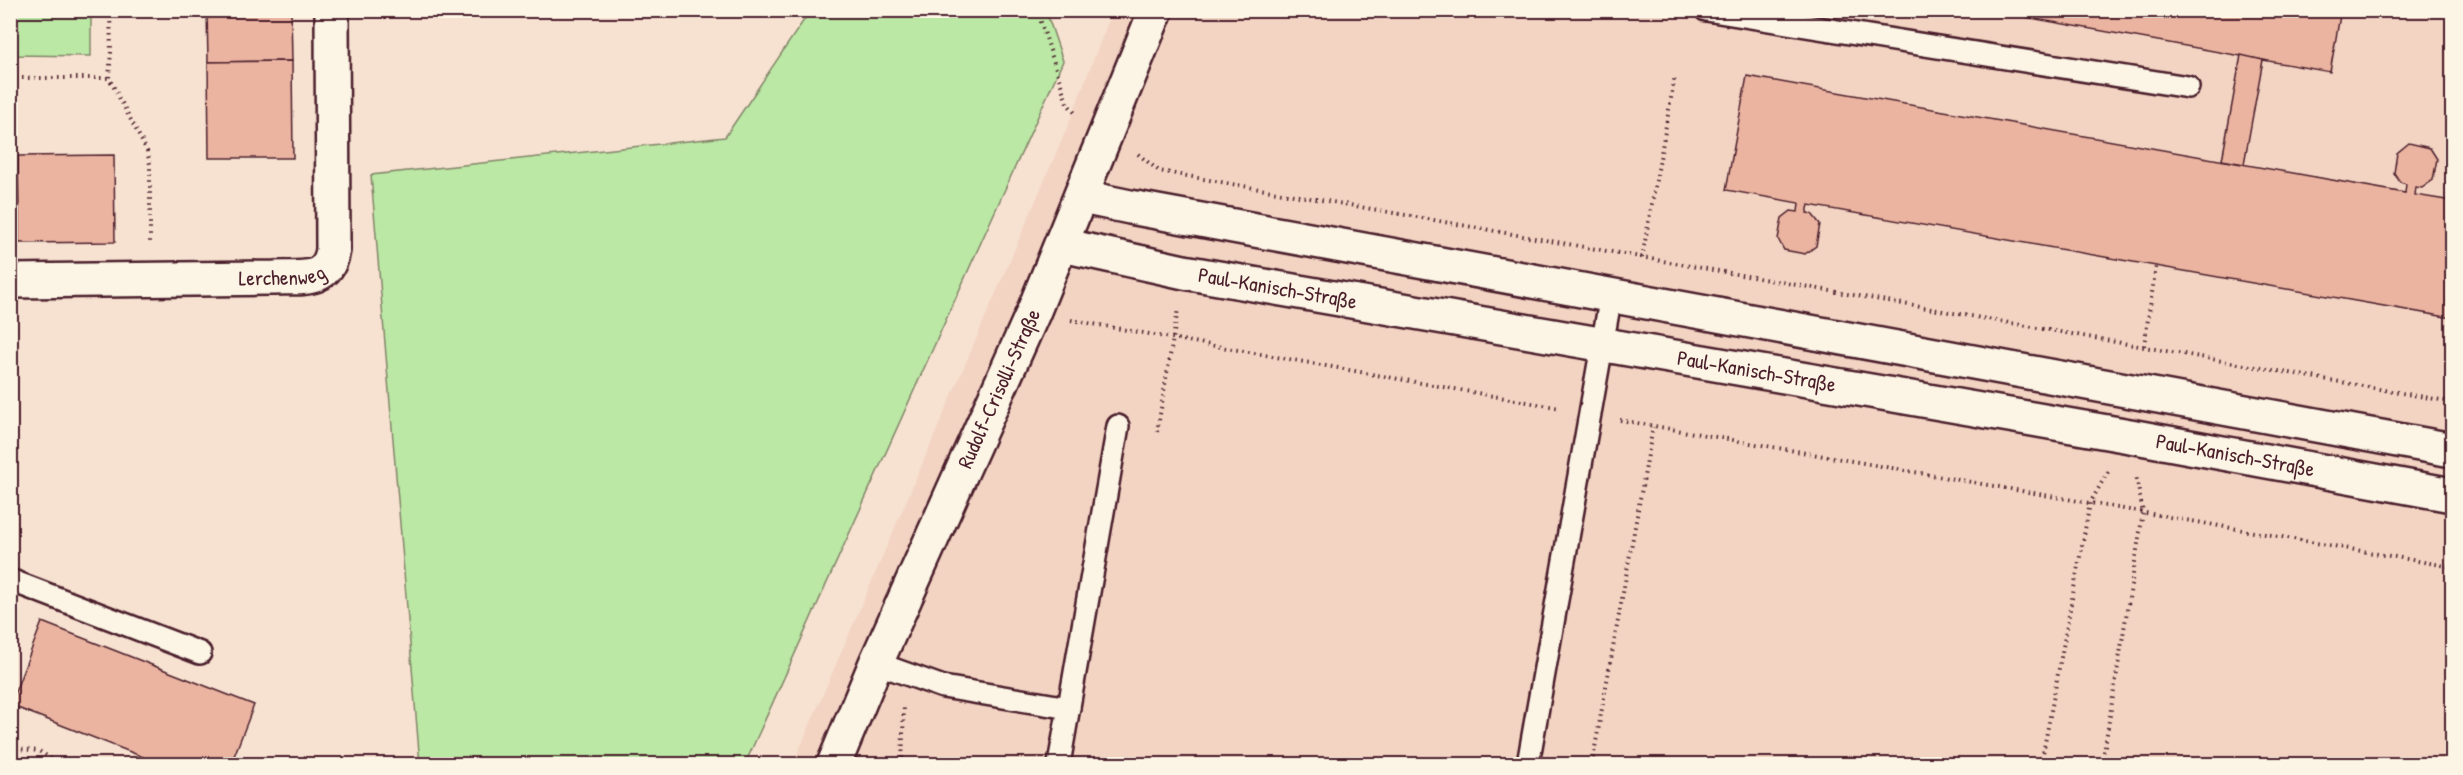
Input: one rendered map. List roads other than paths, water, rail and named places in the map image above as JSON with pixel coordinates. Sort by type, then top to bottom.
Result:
[{"type":"street","name":"Lerchenweg","points":[[10,281],[318,276],[332,261],[332,10]]},
{"type":"street","name":"Rudolf-Crisolli-Straße","points":[[834,765],[876,663],[1033,313],[1156,10]]},
{"type":"street","name":"Paul-Kanisch-Straße","points":[[1082,196],[1130,207],[2452,450]]},
{"type":"street","name":"Paul-Kanisch-Straße","points":[[1062,245],[1184,272],[2130,436],[2452,495]]},
{"type":"lane","points":[[1707,10],[2188,87]]},
{"type":"lane","points":[[1528,765],[1611,295]]},
{"type":"lane","points":[[1059,765],[1118,426]]},
{"type":"lane","points":[[10,580],[200,653]]},
{"type":"lane","points":[[876,663],[943,687],[1069,708]]}]
